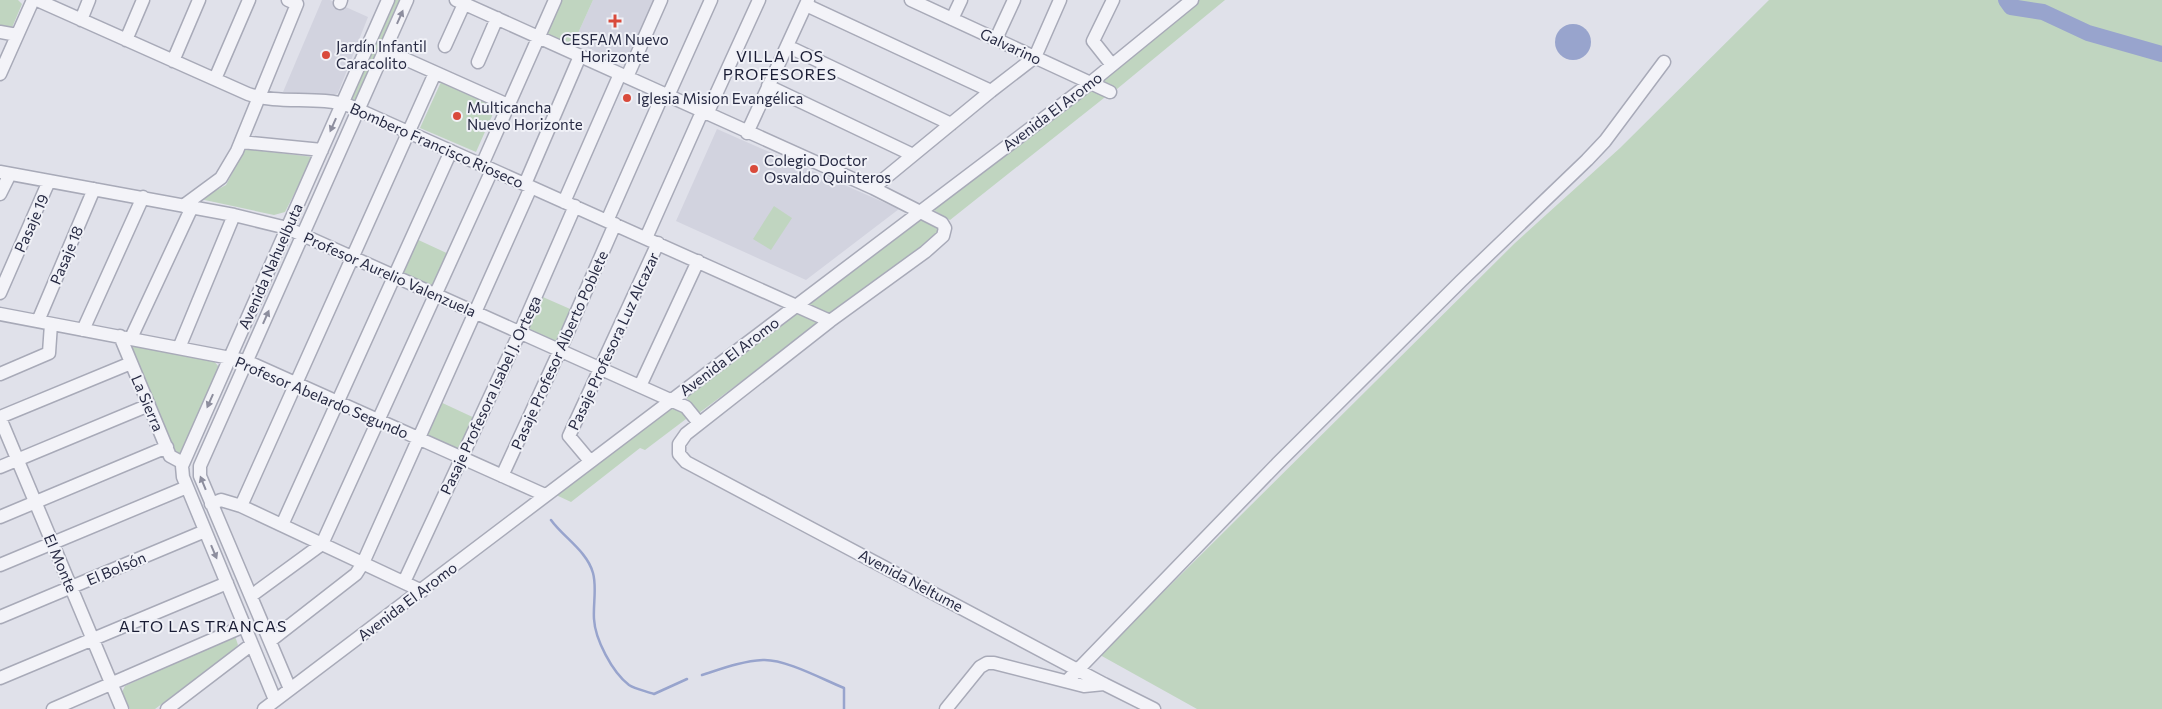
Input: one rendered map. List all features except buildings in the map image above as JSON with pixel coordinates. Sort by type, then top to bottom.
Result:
[{"type":"street","name":"Bombero Francisco Rioseco","points":[[35,0],[258,97],[342,103],[830,321]]},
{"type":"street","points":[[0,74],[35,0]]},
{"type":"street","points":[[80,20],[89,0]]},
{"type":"street","points":[[126,40],[144,0]]},
{"type":"street","points":[[173,61],[198,0]]},
{"type":"street","points":[[215,79],[249,0]]},
{"type":"street","name":"Avenida Nahuelbuta","points":[[183,463],[388,0]]},
{"type":"street","name":"Avenida Nahuelbuta","points":[[290,689],[211,504],[200,476],[200,466],[407,0]]},
{"type":"street","points":[[251,596],[322,544],[436,294],[487,167],[508,105],[556,0]]},
{"type":"street","name":"Pasaje Profesora Isabel J. Ortega","points":[[404,582],[520,332],[623,76],[661,0]]},
{"type":"street","name":"Pasaje Profesor Alberto Poblete","points":[[502,476],[560,350],[665,95],[711,0]]},
{"type":"street","name":"Pasaje Profesora Luz Alcazar","points":[[590,461],[569,436],[600,368],[705,113],[759,0]]},
{"type":"street","name":"Galvarino","points":[[913,0],[1089,84],[1110,92]]},
{"type":"street","points":[[952,19],[961,0]]},
{"type":"street","points":[[996,38],[1014,0]]},
{"type":"street","points":[[873,188],[990,91],[1035,57],[1060,0]]},
{"type":"street","points":[[1112,65],[1093,41],[1113,0]]},
{"type":"street","name":"Avenida El Aromo","points":[[264,709],[1089,84],[1192,0]]},
{"type":"street","points":[[125,337],[187,207],[221,178],[241,142],[292,2]]},
{"type":"street","points":[[445,46],[460,2],[747,133],[873,188],[940,221],[945,228],[941,238],[699,423]]},
{"type":"street","points":[[747,133],[807,3],[990,91]]},
{"type":"street","points":[[478,62],[497,18]]},
{"type":"street","points":[[0,32],[17,36]]},
{"type":"street","points":[[787,46],[951,124]]},
{"type":"street","points":[[385,50],[508,105]]},
{"type":"street","points":[[270,641],[356,574],[363,563],[475,312],[580,56]]},
{"type":"street","points":[[1067,681],[1278,463],[1474,267],[1587,160],[1605,141],[1664,62]]},
{"type":"street","points":[[241,506],[435,73]]},
{"type":"street","points":[[768,86],[913,155]]},
{"type":"street","points":[[241,142],[322,150]]},
{"type":"street","points":[[282,525],[451,151]]},
{"type":"street","points":[[0,194],[5,173]]},
{"type":"street","name":"Profesor Aurelio Valenzuela","points":[[5,173],[143,197],[234,215],[287,228],[686,407],[699,423]]},
{"type":"street","name":"Pasaje 19","points":[[0,293],[49,181]]},
{"type":"street","name":"Pasaje 18","points":[[0,374],[48,353],[45,322],[94,189]]},
{"type":"street","points":[[83,330],[143,197]]},
{"type":"street","points":[[179,348],[234,215]]},
{"type":"street","points":[[640,386],[698,261]]},
{"type":"street","name":"Profesor Abelardo Segundo","points":[[0,314],[246,361],[545,495]]},
{"type":"street","name":"La Sierra","points":[[125,337],[131,363],[167,447],[173,459],[183,463]]},
{"type":"street","points":[[0,417],[131,363]]},
{"type":"street","points":[[0,467],[149,405]]},
{"type":"street","name":"El Monte","points":[[0,417],[122,709]]},
{"type":"street","name":"Avenida Neltume","points":[[699,423],[686,434],[679,444],[679,454],[686,462],[1154,709]]},
{"type":"street","points":[[0,517],[167,447]]},
{"type":"street","points":[[183,463],[183,477],[275,700]]},
{"type":"street","points":[[0,565],[187,487]]},
{"type":"street","points":[[211,504],[221,500],[241,506],[422,591]]},
{"type":"street","name":"El Bolsón","points":[[0,616],[205,531]]},
{"type":"street","points":[[0,678],[227,583]]},
{"type":"street","points":[[53,709],[244,626]]},
{"type":"street","points":[[167,709],[252,644]]},
{"type":"street","points":[[946,709],[980,667],[987,664],[994,663],[1084,686],[1104,684]]},
{"type":"shaded area","name":"Jardín Infantil Caracolito","points":[[322,0],[330,0],[368,17],[338,93],[332,96],[283,92]]},
{"type":"shaded area","name":"CESFAM Nuevo Horizonte","points":[[593,0],[654,0],[627,62],[620,62],[574,42]]},
{"type":"shaded area","name":"Colegio Doctor Osvaldo Quinteros","points":[[717,129],[899,209],[806,280],[676,221]]},
{"type":"green space","points":[[0,0],[18,0],[22,4],[11,30],[0,28]]},
{"type":"green space","points":[[394,0],[402,0],[356,101],[351,99]]},
{"type":"green space","points":[[555,0],[593,0],[570,51],[539,37]]},
{"type":"green space","points":[[1199,0],[1225,0],[1117,89],[1098,82]]},
{"type":"green space","points":[[1769,0],[2162,0],[2162,709],[1197,709],[1100,655],[1515,243],[1620,148]]},
{"type":"green space","points":[[441,82],[496,107],[476,152],[420,128]]},
{"type":"green space","points":[[1090,88],[1109,94],[950,220],[932,209]]},
{"type":"green space","points":[[245,149],[313,157],[285,212],[274,215],[200,199],[226,185]]},
{"type":"green space","points":[[774,206],[792,218],[771,250],[753,239]]},
{"type":"green space","points":[[919,211],[945,228],[830,321],[797,305]]},
{"type":"green space","points":[[412,237],[453,256],[436,294],[395,276]]},
{"type":"green space","points":[[536,294],[577,312],[560,350],[520,332]]},
{"type":"green space","points":[[797,310],[821,322],[699,413],[684,395]]},
{"type":"green space","points":[[128,343],[212,359],[219,367],[181,453],[177,454]]},
{"type":"green space","points":[[436,400],[479,420],[461,458],[418,439]]},
{"type":"green space","points":[[668,406],[690,416],[645,450],[640,448],[571,502],[554,494]]},
{"type":"green space","points":[[235,636],[238,645],[232,651],[155,709],[130,709],[122,692],[125,686]]},
{"type":"water","points":[[1573,24],[1580,25],[1586,29],[1590,35],[1590,49],[1586,55],[1580,59],[1573,60],[1566,59],[1560,55],[1556,49],[1555,42],[1556,35],[1560,29],[1566,25]]},
{"type":"waterway","points":[[2006,0],[2011,7],[2043,12],[2088,33],[2162,54]]},
{"type":"waterway","points":[[551,520],[580,551],[590,565],[595,590],[595,627],[601,645],[616,672],[629,685],[654,694],[687,679]]},
{"type":"waterway","points":[[702,675],[747,662],[763,660],[782,663],[804,670],[844,688],[844,709]]},
{"type":"place","name":"CESFAM Nuevo Horizonte","points":[[615,21]]},
{"type":"place","name":"Jardín Infantil Caracolito","points":[[326,55]]},
{"type":"place","name":"Iglesia Mision Evangélica","points":[[627,98]]},
{"type":"place","name":"Multicancha Nuevo Horizonte","points":[[457,116]]},
{"type":"place","name":"Colegio Doctor Osvaldo Quinteros","points":[[754,169]]},
{"type":"district","name":"VILLA LOS PROFESORES","points":[[780,64]]},
{"type":"district","name":"ALTO LAS TRANCAS","points":[[203,625]]}]
